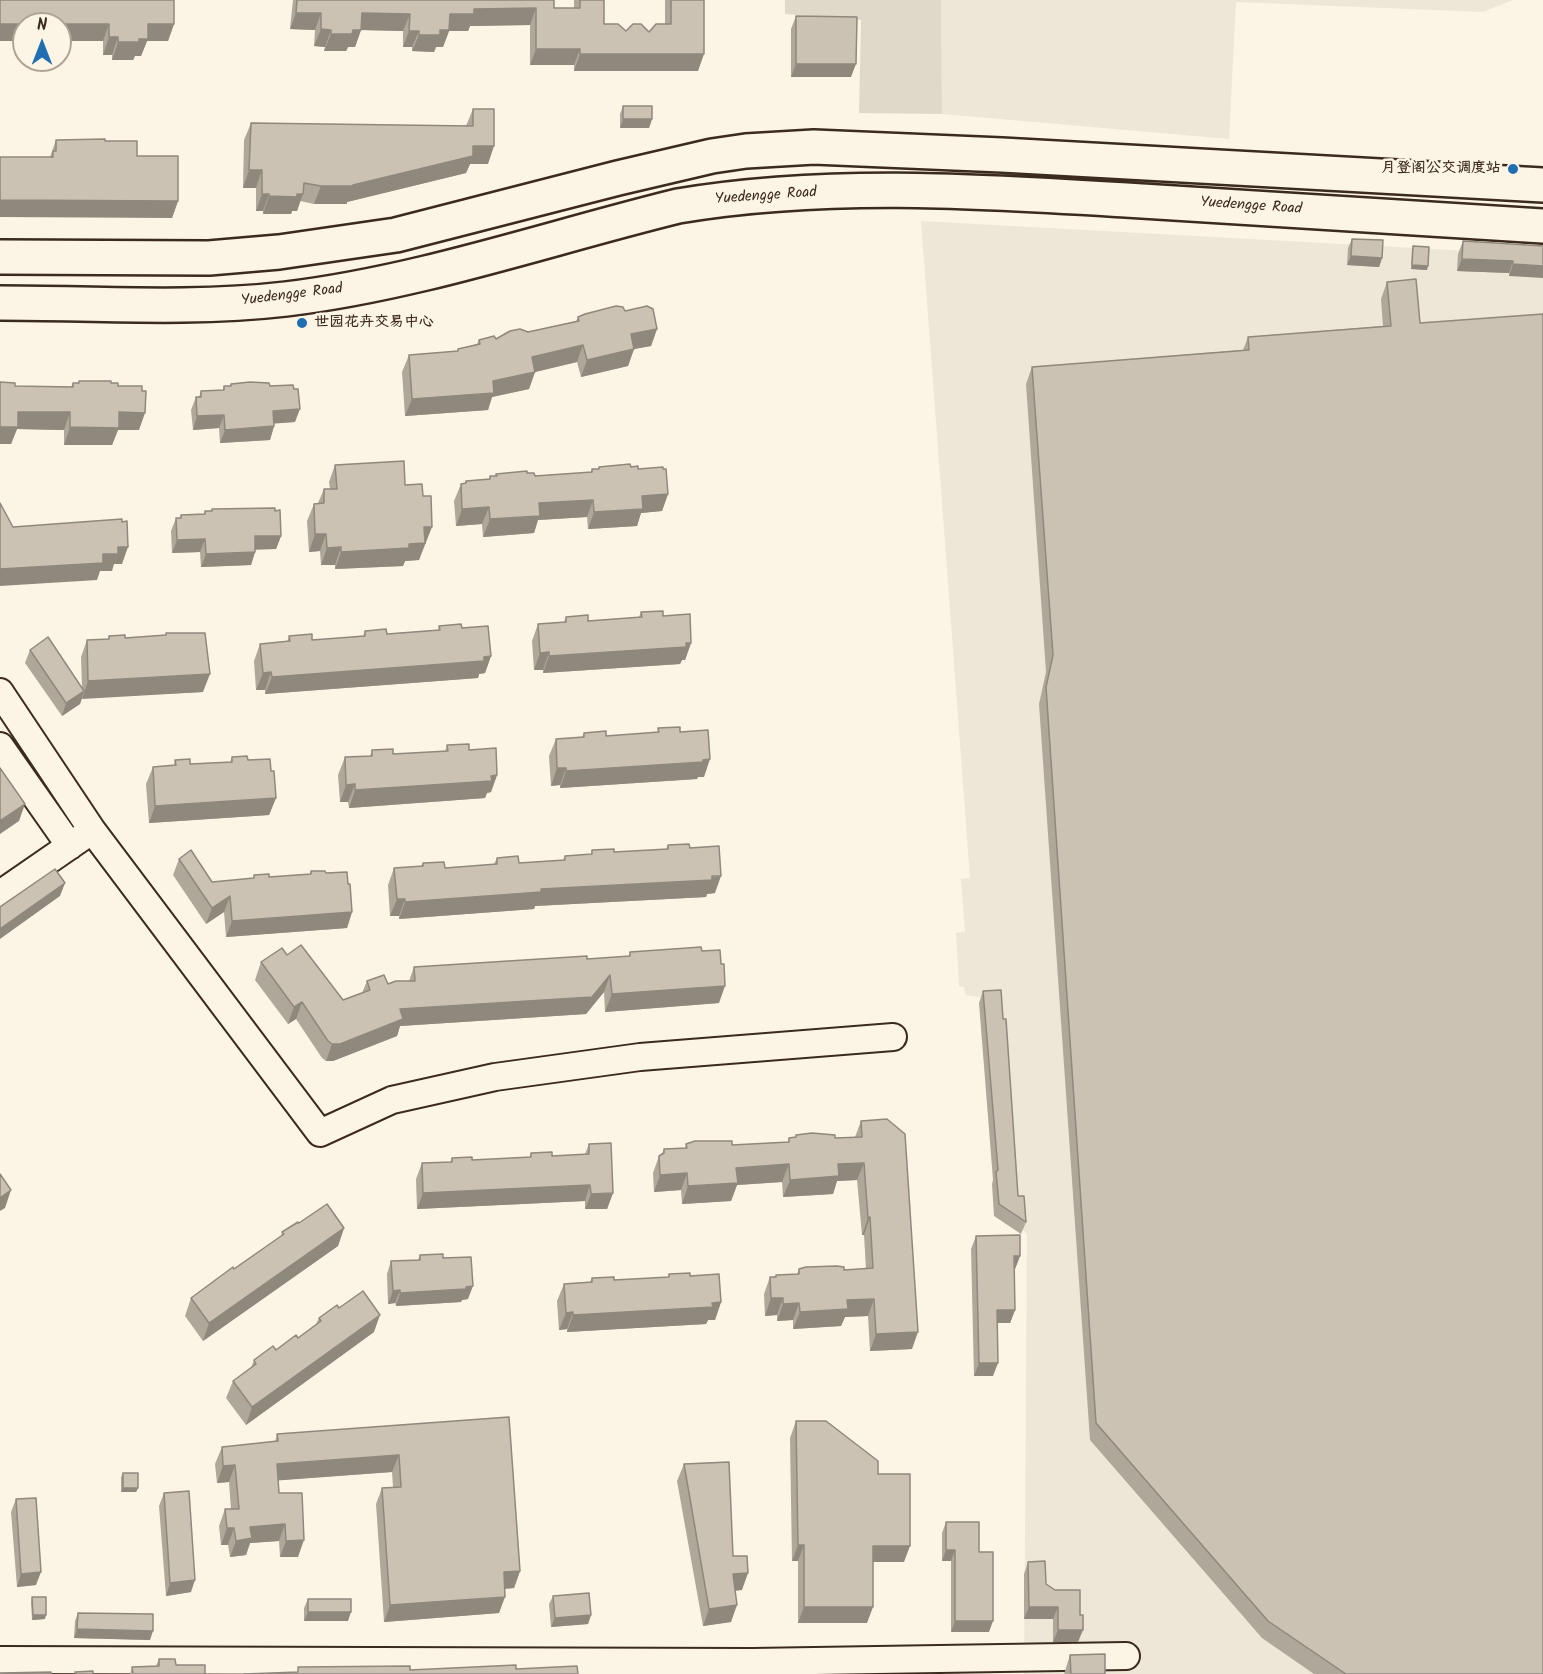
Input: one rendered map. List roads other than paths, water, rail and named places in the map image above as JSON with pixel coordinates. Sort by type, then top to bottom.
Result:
[{"type":"main road","points":[[0,257],[209,258],[279,252],[396,235],[712,156],[746,151],[814,147],[1543,185]]},
{"type":"main road","name":"Yuedengge Road","points":[[0,303],[211,305],[345,291],[407,278],[678,206],[776,194],[994,192],[1543,226]]},
{"type":"street","points":[[0,692],[92,831],[320,1133],[392,1100],[495,1077],[640,1057],[893,1037]]},
{"type":"street","points":[[0,746],[70,846]]},
{"type":"street","points":[[0,894],[92,831]]},
{"type":"street","points":[[0,1660],[752,1662],[1126,1656]]},
{"type":"place","name":"月登阁公交调度站","points":[[1513,169]]},
{"type":"place","name":"世园花卉交易中心","points":[[302,323]]}]
